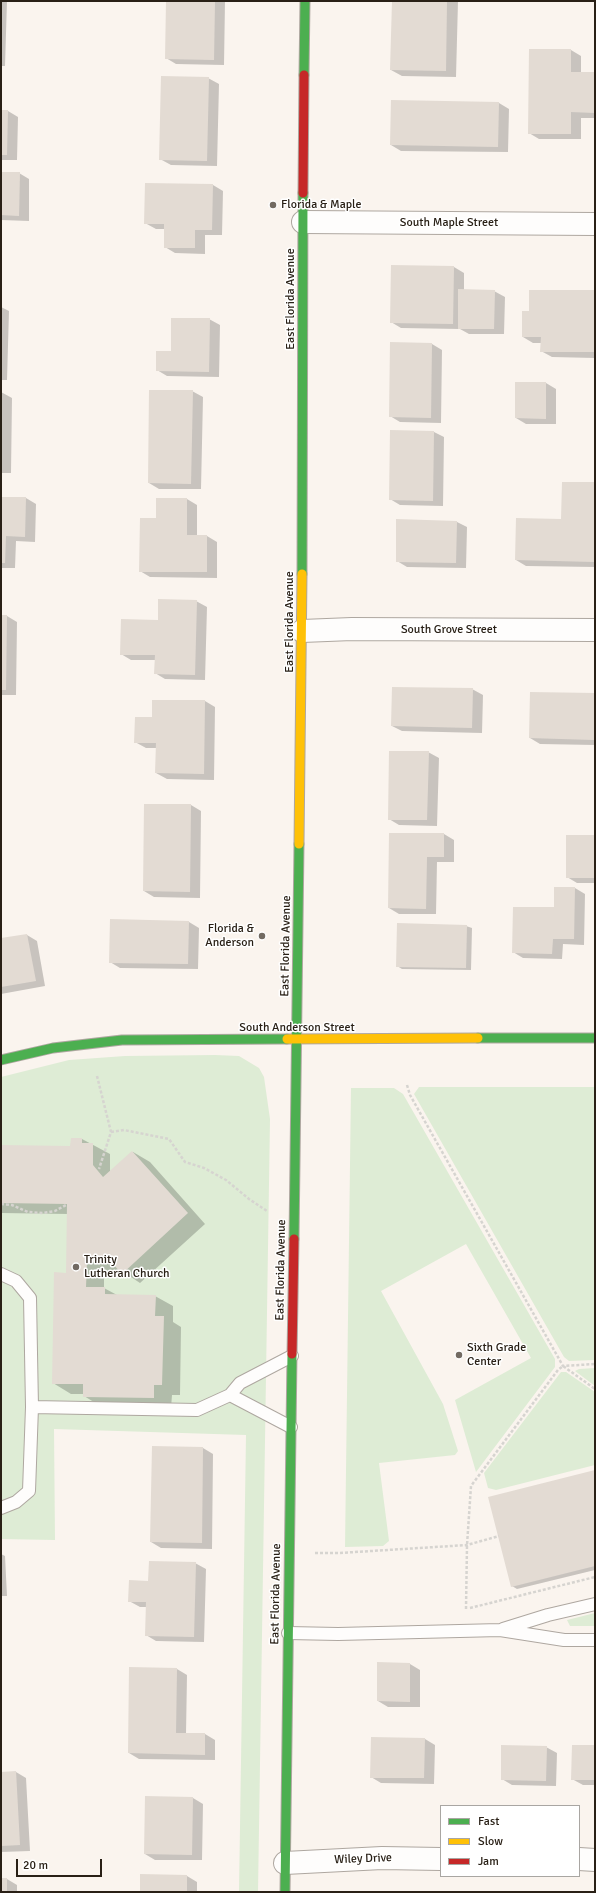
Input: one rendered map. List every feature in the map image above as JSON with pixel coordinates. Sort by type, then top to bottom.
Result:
[{"type":"main road","name":"East Florida Avenue","points":[[285,1892],[302,631],[305,1]]},
{"type":"main road","name":"South Anderson Street","points":[[1,1060],[52,1048],[122,1040],[219,1039],[297,1041],[595,1038]]},
{"type":"street","name":"South Maple Street","points":[[303,222],[595,224]]},
{"type":"street","name":"South Grove Street","points":[[302,631],[352,629],[595,630]]},
{"type":"street","name":"Wiley Drive","points":[[285,1863],[382,1858],[440,1858]]},
{"type":"street","points":[[580,1860],[595,1860]]},
{"type":"lane","points":[[1,1274],[16,1280],[30,1298],[32,1407],[29,1491],[16,1502],[1,1508]]},
{"type":"lane","points":[[32,1407],[197,1410],[230,1396],[240,1383],[292,1356]]},
{"type":"lane","points":[[230,1396],[291,1427]]},
{"type":"lane","points":[[500,1630],[548,1615],[595,1604]]},
{"type":"lane","points":[[288,1633],[338,1634],[500,1630],[564,1640],[595,1640]]},
{"type":"path","points":[[97,1076],[111,1132],[99,1169]]},
{"type":"path","points":[[407,1085],[410,1095],[563,1366],[595,1389]]},
{"type":"path","points":[[111,1132],[124,1130],[168,1139],[185,1162],[204,1168],[226,1180],[249,1199],[267,1211]]},
{"type":"path","points":[[1,1204],[12,1205],[28,1212],[43,1213],[55,1211],[66,1205]]},
{"type":"path","points":[[466,1609],[467,1545],[471,1486],[558,1370],[563,1366],[595,1364]]},
{"type":"path","points":[[289,1552],[340,1553],[467,1545],[499,1536]]},
{"type":"path","points":[[459,1611],[595,1577]]},
{"type":"green space","points":[[125,1056],[239,1056],[259,1068],[264,1077],[270,1119],[258,1892],[239,1892],[246,1435],[54,1429],[55,1540],[1,1539],[1,1077],[69,1060]]},
{"type":"green space","points":[[419,1087],[595,1087],[595,1360],[569,1361],[564,1357],[414,1094]]},
{"type":"green space","points":[[351,1088],[394,1088],[403,1094],[555,1359],[555,1367],[476,1472],[455,1400],[531,1358],[466,1244],[381,1291],[443,1404],[458,1451],[455,1455],[379,1463],[389,1541],[383,1546],[345,1547]]},
{"type":"green space","points":[[595,1368],[595,1386],[575,1371],[579,1369]]},
{"type":"green space","points":[[561,1372],[566,1372],[595,1392],[595,1465],[496,1490],[488,1488],[484,1473]]},
{"type":"green space","points":[[595,1613],[595,1626],[570,1626],[567,1620]]},
{"type":"building","points":[[166,1],[215,1],[214,60],[165,59]]},
{"type":"building","points":[[392,1],[447,1],[446,71],[390,70]]},
{"type":"building","points":[[529,49],[571,49],[571,72],[595,72],[595,113],[571,112],[571,134],[528,134]]},
{"type":"building","points":[[161,76],[209,77],[207,161],[159,160]]},
{"type":"building","points":[[391,100],[499,102],[498,147],[390,145]]},
{"type":"building","points":[[1,110],[8,110],[7,155],[1,155]]},
{"type":"building","points":[[1,172],[20,172],[19,216],[1,215]]},
{"type":"building","points":[[145,183],[213,184],[212,230],[195,230],[195,248],[164,248],[164,224],[144,224]]},
{"type":"building","points":[[391,265],[454,266],[453,324],[390,323]]},
{"type":"building","points":[[458,289],[495,290],[494,329],[458,329]]},
{"type":"building","points":[[529,290],[594,290],[594,352],[540,352],[541,337],[522,337],[522,311],[529,311]]},
{"type":"building","points":[[171,318],[210,318],[209,372],[156,371],[156,351],[171,351]]},
{"type":"building","points":[[390,342],[432,343],[431,418],[389,417]]},
{"type":"building","points":[[515,382],[546,382],[546,419],[515,418]]},
{"type":"building","points":[[149,390],[193,390],[191,484],[148,483]]},
{"type":"building","points":[[390,430],[434,431],[433,501],[389,500]]},
{"type":"building","points":[[562,482],[595,482],[595,562],[515,560],[516,518],[561,519]]},
{"type":"building","points":[[1,497],[26,497],[25,537],[6,536],[5,563],[1,563]]},
{"type":"building","points":[[156,498],[187,498],[187,535],[207,535],[207,572],[139,572],[140,518],[156,518]]},
{"type":"building","points":[[396,519],[457,521],[456,563],[396,562]]},
{"type":"building","points":[[158,599],[197,600],[195,675],[154,674],[155,655],[120,655],[121,619],[158,620]]},
{"type":"building","points":[[1,615],[7,615],[6,690],[1,690]]},
{"type":"building","points":[[392,687],[473,688],[472,728],[391,726]]},
{"type":"building","points":[[530,692],[595,693],[594,740],[529,738]]},
{"type":"building","points":[[152,700],[205,700],[204,774],[155,773],[156,743],[134,743],[135,717],[152,717]]},
{"type":"building","points":[[389,751],[429,751],[427,820],[388,820]]},
{"type":"building","points":[[144,804],[191,804],[190,892],[143,891]]},
{"type":"building","points":[[389,833],[444,833],[444,857],[427,857],[426,909],[388,908]]},
{"type":"building","points":[[566,835],[595,835],[595,878],[566,878]]},
{"type":"building","points":[[554,887],[575,887],[574,939],[553,939],[552,954],[512,953],[513,907],[554,907]]},
{"type":"building","points":[[110,919],[189,921],[188,964],[109,963]]},
{"type":"building","points":[[397,923],[467,925],[466,968],[396,967]]},
{"type":"building","points":[[27,934],[36,981],[1,987],[1,938]]},
{"type":"building","name":"Trinity Lutheran Church","points":[[71,1138],[82,1138],[82,1143],[93,1143],[93,1165],[103,1177],[132,1151],[188,1213],[122,1274],[105,1255],[98,1262],[87,1262],[86,1287],[105,1287],[105,1294],[156,1295],[155,1316],[164,1316],[162,1385],[154,1385],[154,1398],[83,1397],[83,1384],[52,1384],[54,1272],[66,1273],[67,1204],[1,1203],[1,1145],[70,1146]]},
{"type":"building","points":[[152,1446],[203,1447],[202,1543],[150,1542]]},
{"type":"building","points":[[595,1470],[595,1566],[511,1587],[488,1497]]},
{"type":"building","points":[[149,1561],[196,1562],[194,1637],[145,1636],[146,1602],[128,1602],[129,1580],[148,1581]]},
{"type":"building","points":[[377,1662],[410,1663],[410,1702],[377,1701]]},
{"type":"building","points":[[129,1667],[177,1668],[176,1733],[205,1733],[205,1755],[128,1753]]},
{"type":"building","points":[[371,1737],[425,1738],[424,1778],[370,1778]]},
{"type":"building","points":[[501,1745],[547,1746],[546,1781],[501,1780]]},
{"type":"building","points":[[572,1745],[595,1745],[595,1780],[571,1780]]},
{"type":"building","points":[[16,1771],[20,1845],[1,1846],[1,1772]]},
{"type":"building","points":[[145,1796],[193,1797],[192,1855],[144,1854]]},
{"type":"building","points":[[140,1874],[187,1875],[187,1892],[140,1892]]},
{"type":"building","points":[[1,1878],[7,1878],[7,1892],[1,1892]]},
{"type":"traffic: fast","points":[[304,75],[305,1]]},
{"type":"traffic: fast","points":[[302,574],[303,193]]},
{"type":"traffic: fast","points":[[294,1239],[299,844]]},
{"type":"traffic: fast","points":[[478,1038],[595,1038]]},
{"type":"traffic: fast","points":[[1,1060],[53,1048],[122,1040],[287,1039]]},
{"type":"traffic: fast","points":[[285,1892],[292,1354]]},
{"type":"traffic: slow","points":[[299,844],[302,574]]},
{"type":"traffic: slow","points":[[287,1039],[478,1038]]},
{"type":"traffic: jam","points":[[303,193],[304,75]]},
{"type":"traffic: jam","points":[[292,1354],[294,1239]]},
{"type":"place","name":"Florida & Maple","points":[[273,205]]},
{"type":"place","name":"Florida & Anderson","points":[[262,936]]},
{"type":"place","name":"Trinity Lutheran Church","points":[[76,1267]]},
{"type":"place","name":"Sixth Grade Center","points":[[459,1355]]}]
